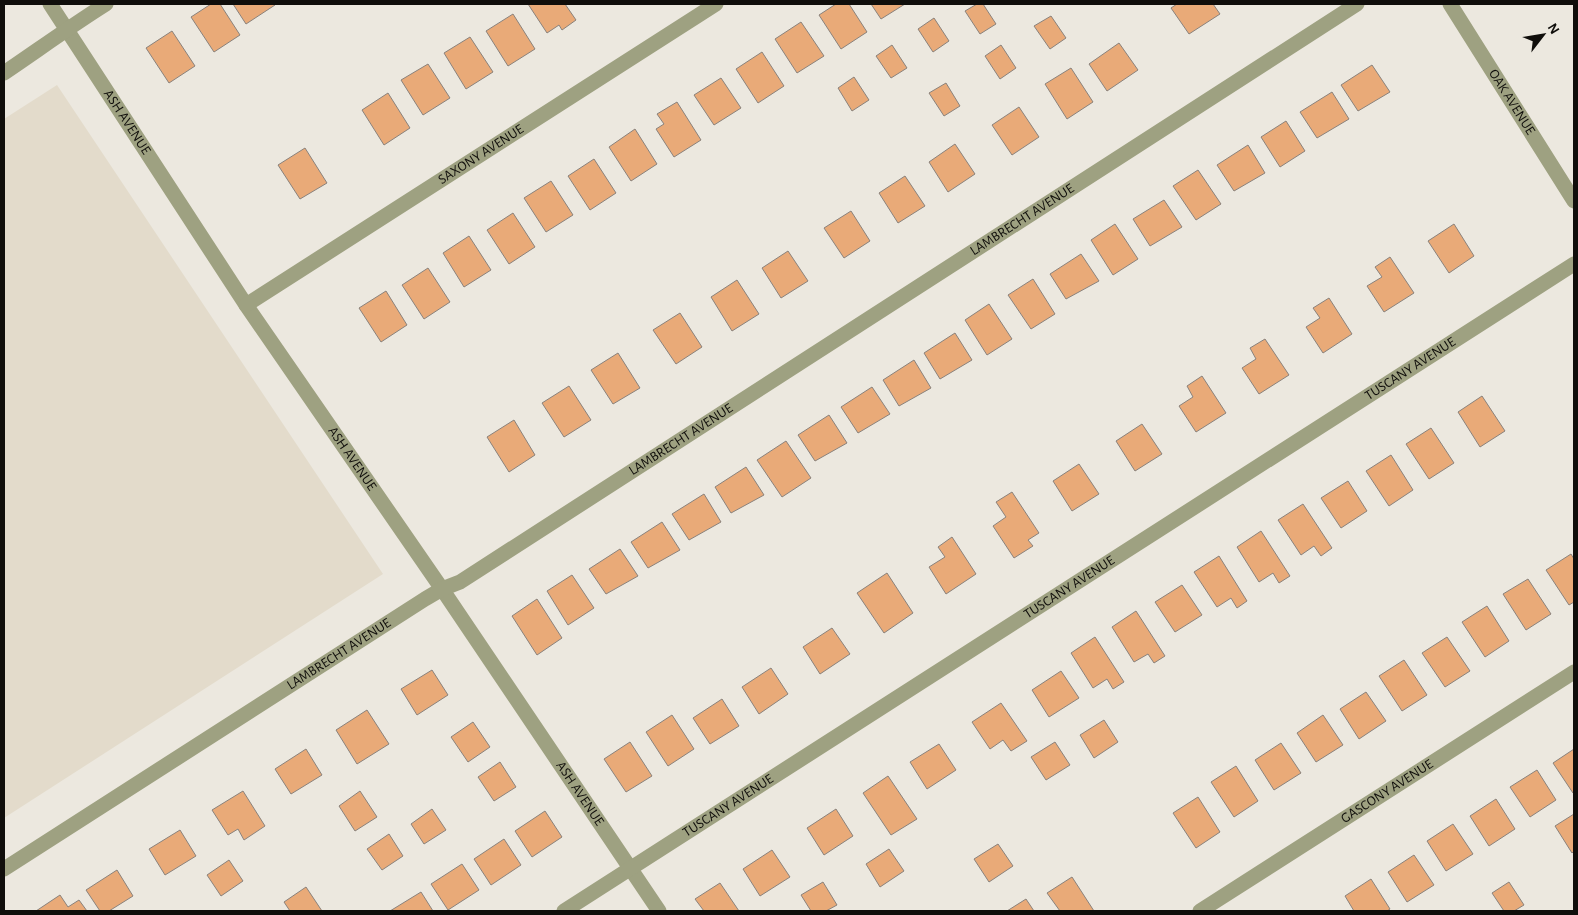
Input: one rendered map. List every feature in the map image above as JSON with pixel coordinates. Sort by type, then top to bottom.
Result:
[{"type":"street","name":"ASH AVENUE","points":[[50,4],[246,305],[442,589],[659,911]]},
{"type":"street","points":[[4,73],[44,47],[66,29],[106,4]]},
{"type":"street","name":"SAXONY AVENUE","points":[[246,305],[716,4]]},
{"type":"street","name":"LAMBRECHT AVENUE","points":[[4,869],[442,589],[460,582],[1356,4]]},
{"type":"street","name":"OAK AVENUE","points":[[1450,4],[1574,201]]},
{"type":"street","name":"TUSCANY AVENUE","points":[[564,911],[1574,264]]},
{"type":"street","name":"GASCONY AVENUE","points":[[1200,911],[1574,672]]},
{"type":"shaded area","points":[[57,85],[383,574],[4,818],[4,119]]},
{"type":"building","points":[[211,4],[220,4],[240,35],[214,52],[191,17]]},
{"type":"building","points":[[233,4],[275,4],[275,5],[246,24]]},
{"type":"building","points":[[528,4],[565,4],[576,20],[562,30],[559,25],[547,33]]},
{"type":"building","points":[[836,4],[849,4],[867,32],[841,49],[819,15]]},
{"type":"building","points":[[871,4],[905,4],[881,19]]},
{"type":"building","points":[[977,4],[983,4],[996,24],[980,34],[965,11]]},
{"type":"building","points":[[1177,4],[1213,4],[1220,14],[1189,34],[1171,8]]},
{"type":"building","points":[[513,14],[535,49],[508,66],[486,31]]},
{"type":"building","points":[[1051,16],[1066,38],[1050,49],[1034,26]]},
{"type":"building","points":[[934,18],[949,41],[933,52],[918,29]]},
{"type":"building","points":[[801,22],[824,56],[797,73],[775,39]]},
{"type":"building","points":[[172,31],[195,66],[169,83],[146,48]]},
{"type":"building","points":[[470,37],[493,72],[466,89],[444,53]]},
{"type":"building","points":[[1119,43],[1138,70],[1107,91],[1089,64]]},
{"type":"building","points":[[892,45],[907,68],[891,78],[876,56]]},
{"type":"building","points":[[1001,45],[1016,68],[1000,79],[985,56]]},
{"type":"building","points":[[762,52],[784,86],[758,103],[736,69]]},
{"type":"building","points":[[428,64],[450,98],[423,115],[401,80]]},
{"type":"building","points":[[1372,65],[1390,92],[1358,111],[1341,85]]},
{"type":"building","points":[[1071,68],[1093,102],[1067,119],[1045,84]]},
{"type":"building","points":[[854,77],[869,100],[852,111],[838,88]]},
{"type":"building","points":[[721,78],[741,108],[714,125],[694,95]]},
{"type":"building","points":[[946,83],[960,106],[944,116],[929,93]]},
{"type":"building","points":[[1332,92],[1349,119],[1317,138],[1300,112]]},
{"type":"building","points":[[388,93],[410,128],[384,145],[362,110]]},
{"type":"building","points":[[677,102],[701,140],[674,157],[656,129],[664,124],[657,114]]},
{"type":"building","points":[[1019,107],[1039,137],[1012,155],[992,125]]},
{"type":"building","points":[[1286,121],[1305,151],[1280,167],[1261,137]]},
{"type":"building","points":[[635,129],[657,164],[631,181],[609,147]]},
{"type":"building","points":[[955,144],[975,174],[948,192],[929,162]]},
{"type":"building","points":[[1248,145],[1265,173],[1234,191],[1217,165]]},
{"type":"building","points":[[305,148],[327,183],[300,199],[278,165]]},
{"type":"building","points":[[594,159],[616,193],[590,210],[568,176]]},
{"type":"building","points":[[1198,170],[1221,204],[1196,220],[1173,186]]},
{"type":"building","points":[[905,176],[925,206],[898,223],[879,193]]},
{"type":"building","points":[[551,181],[573,215],[546,232],[524,198]]},
{"type":"building","points":[[1164,200],[1182,227],[1150,246],[1133,219]]},
{"type":"building","points":[[851,211],[870,241],[844,258],[824,228]]},
{"type":"building","points":[[513,213],[535,247],[509,264],[487,230]]},
{"type":"building","points":[[1115,224],[1138,259],[1113,275],[1091,240]]},
{"type":"building","points":[[1454,224],[1474,256],[1449,273],[1428,241]]},
{"type":"building","points":[[469,236],[491,270],[464,287],[443,253]]},
{"type":"building","points":[[788,251],[808,281],[781,298],[762,268]]},
{"type":"building","points":[[1081,254],[1099,281],[1066,299],[1050,274]]},
{"type":"building","points":[[1390,257],[1414,293],[1384,312],[1367,286],[1382,277],[1375,267]]},
{"type":"building","points":[[428,268],[450,302],[424,319],[402,285]]},
{"type":"building","points":[[1033,279],[1055,314],[1031,329],[1008,295]]},
{"type":"building","points":[[737,280],[759,314],[732,331],[711,297]]},
{"type":"building","points":[[386,291],[407,325],[381,342],[359,308]]},
{"type":"building","points":[[1329,298],[1352,334],[1323,353],[1306,327],[1320,318],[1313,308]]},
{"type":"building","points":[[989,304],[1012,339],[987,355],[965,320]]},
{"type":"building","points":[[680,313],[702,347],[676,364],[653,330]]},
{"type":"building","points":[[955,333],[972,360],[940,379],[924,353]]},
{"type":"building","points":[[1265,339],[1289,375],[1259,394],[1242,368],[1256,359],[1250,348]]},
{"type":"building","points":[[618,353],[640,388],[613,404],[591,370]]},
{"type":"building","points":[[914,360],[931,388],[899,406],[883,380]]},
{"type":"building","points":[[1202,376],[1226,413],[1196,432],[1179,406],[1193,397],[1187,386]]},
{"type":"building","points":[[569,386],[591,420],[564,437],[542,403]]},
{"type":"building","points":[[872,387],[890,414],[858,433],[841,407]]},
{"type":"building","points":[[1482,396],[1505,431],[1480,447],[1458,412]]},
{"type":"building","points":[[829,415],[847,443],[815,461],[798,435]]},
{"type":"building","points":[[514,420],[535,455],[509,472],[487,437]]},
{"type":"building","points":[[1142,424],[1162,454],[1135,471],[1116,441]]},
{"type":"building","points":[[1431,428],[1454,463],[1429,479],[1406,444]]},
{"type":"building","points":[[786,441],[811,478],[782,497],[757,460]]},
{"type":"building","points":[[1391,455],[1413,490],[1389,506],[1366,471]]},
{"type":"building","points":[[1079,464],[1099,494],[1072,511],[1053,481]]},
{"type":"building","points":[[746,467],[764,495],[731,513],[715,487]]},
{"type":"building","points":[[1348,481],[1367,511],[1341,528],[1321,498]]},
{"type":"building","points":[[1012,492],[1039,533],[1028,540],[1033,546],[1014,558],[993,526],[1006,517],[996,502]]},
{"type":"building","points":[[704,494],[721,522],[689,540],[672,514]]},
{"type":"building","points":[[1303,504],[1332,548],[1321,556],[1314,546],[1301,555],[1278,520]]},
{"type":"building","points":[[662,522],[680,550],[648,568],[631,542]]},
{"type":"building","points":[[1261,531],[1290,576],[1279,583],[1273,573],[1259,582],[1237,547]]},
{"type":"building","points":[[952,537],[976,574],[946,594],[929,567],[945,557],[938,547]]},
{"type":"building","points":[[620,549],[638,576],[606,594],[589,569]]},
{"type":"building","points":[[1571,554],[1574,559],[1574,602],[1569,605],[1546,570]]},
{"type":"building","points":[[1219,556],[1247,601],[1237,608],[1231,598],[1217,607],[1194,572]]},
{"type":"building","points":[[887,573],[913,613],[884,633],[857,593]]},
{"type":"building","points":[[572,575],[594,608],[568,625],[547,591]]},
{"type":"building","points":[[1528,579],[1551,614],[1526,630],[1503,594]]},
{"type":"building","points":[[1182,585],[1202,615],[1175,632],[1155,602]]},
{"type":"building","points":[[537,599],[562,638],[537,655],[512,616]]},
{"type":"building","points":[[1487,606],[1509,641],[1485,657],[1462,622]]},
{"type":"building","points":[[1136,611],[1165,656],[1154,663],[1148,654],[1134,662],[1112,627]]},
{"type":"building","points":[[832,628],[850,654],[820,674],[803,647]]},
{"type":"building","points":[[1095,637],[1124,682],[1113,689],[1107,679],[1093,688],[1071,653]]},
{"type":"building","points":[[1447,637],[1470,671],[1445,687],[1422,653]]},
{"type":"building","points":[[1404,660],[1427,695],[1402,711],[1379,676]]},
{"type":"building","points":[[771,668],[788,694],[759,714],[742,687]]},
{"type":"building","points":[[432,670],[448,695],[417,715],[401,689]]},
{"type":"building","points":[[1061,671],[1079,698],[1049,717],[1032,690]]},
{"type":"building","points":[[1366,692],[1386,721],[1359,739],[1340,709]]},
{"type":"building","points":[[722,699],[739,726],[710,744],[693,718]]},
{"type":"building","points":[[1001,703],[1027,741],[1011,751],[1003,740],[990,749],[972,722]]},
{"type":"building","points":[[367,710],[389,744],[357,764],[336,730]]},
{"type":"building","points":[[672,715],[694,749],[668,766],[646,732]]},
{"type":"building","points":[[1323,715],[1343,745],[1316,762],[1297,733]]},
{"type":"building","points":[[1104,720],[1118,742],[1094,758],[1080,735]]},
{"type":"building","points":[[473,722],[490,747],[468,762],[451,737]]},
{"type":"building","points":[[630,742],[652,776],[626,792],[604,759]]},
{"type":"building","points":[[1055,742],[1070,765],[1046,780],[1031,757]]},
{"type":"building","points":[[1281,743],[1301,773],[1274,790],[1255,760]]},
{"type":"building","points":[[939,744],[956,770],[927,789],[910,762]]},
{"type":"building","points":[[306,749],[322,775],[291,794],[275,769]]},
{"type":"building","points":[[1574,749],[1574,792],[1573,793],[1553,763]]},
{"type":"building","points":[[500,762],[516,787],[494,801],[478,777]]},
{"type":"building","points":[[1236,766],[1258,801],[1234,817],[1211,782]]},
{"type":"building","points":[[1537,770],[1556,800],[1530,817],[1510,787]]},
{"type":"building","points":[[888,776],[917,819],[891,835],[863,793]]},
{"type":"building","points":[[243,791],[265,826],[244,840],[238,829],[228,835],[212,810]]},
{"type":"building","points":[[360,791],[377,817],[355,831],[339,806]]},
{"type":"building","points":[[1198,797],[1220,832],[1196,848],[1173,813]]},
{"type":"building","points":[[1496,799],[1515,829],[1489,846],[1470,816]]},
{"type":"building","points":[[432,809],[446,830],[424,844],[411,824]]},
{"type":"building","points":[[836,809],[853,836],[824,855],[807,828]]},
{"type":"building","points":[[545,811],[562,837],[532,857],[515,831]]},
{"type":"building","points":[[1574,814],[1574,851],[1572,853],[1555,826]]},
{"type":"building","points":[[1453,824],[1473,854],[1446,871],[1427,841]]},
{"type":"building","points":[[180,830],[196,856],[165,875],[149,849]]},
{"type":"building","points":[[389,834],[403,856],[382,870],[367,849]]},
{"type":"building","points":[[504,839],[521,865],[491,885],[474,859]]},
{"type":"building","points":[[998,844],[1013,866],[989,882],[974,859]]},
{"type":"building","points":[[889,849],[904,871],[880,887],[866,864]]},
{"type":"building","points":[[772,850],[790,877],[760,896],[743,869]]},
{"type":"building","points":[[1414,855],[1434,885],[1407,902],[1388,872]]},
{"type":"building","points":[[229,860],[243,881],[221,896],[207,875]]},
{"type":"building","points":[[462,864],[479,890],[448,910],[431,884]]},
{"type":"building","points":[[117,870],[133,896],[109,911],[100,911],[86,890]]},
{"type":"building","points":[[1072,877],[1094,911],[1060,911],[1047,893]]},
{"type":"building","points":[[1371,879],[1390,909],[1387,911],[1354,911],[1345,896]]},
{"type":"building","points":[[823,882],[837,905],[826,911],[811,911],[801,895]]},
{"type":"building","points":[[1509,882],[1524,905],[1514,911],[1504,911],[1492,893]]},
{"type":"building","points":[[720,883],[739,911],[704,911],[695,899]]},
{"type":"building","points":[[306,887],[322,911],[290,911],[284,902]]},
{"type":"building","points":[[421,892],[433,911],[390,911]]},
{"type":"building","points":[[60,895],[68,907],[79,900],[87,911],[36,911]]},
{"type":"building","points":[[1026,899],[1034,911],[1007,911]]}]
